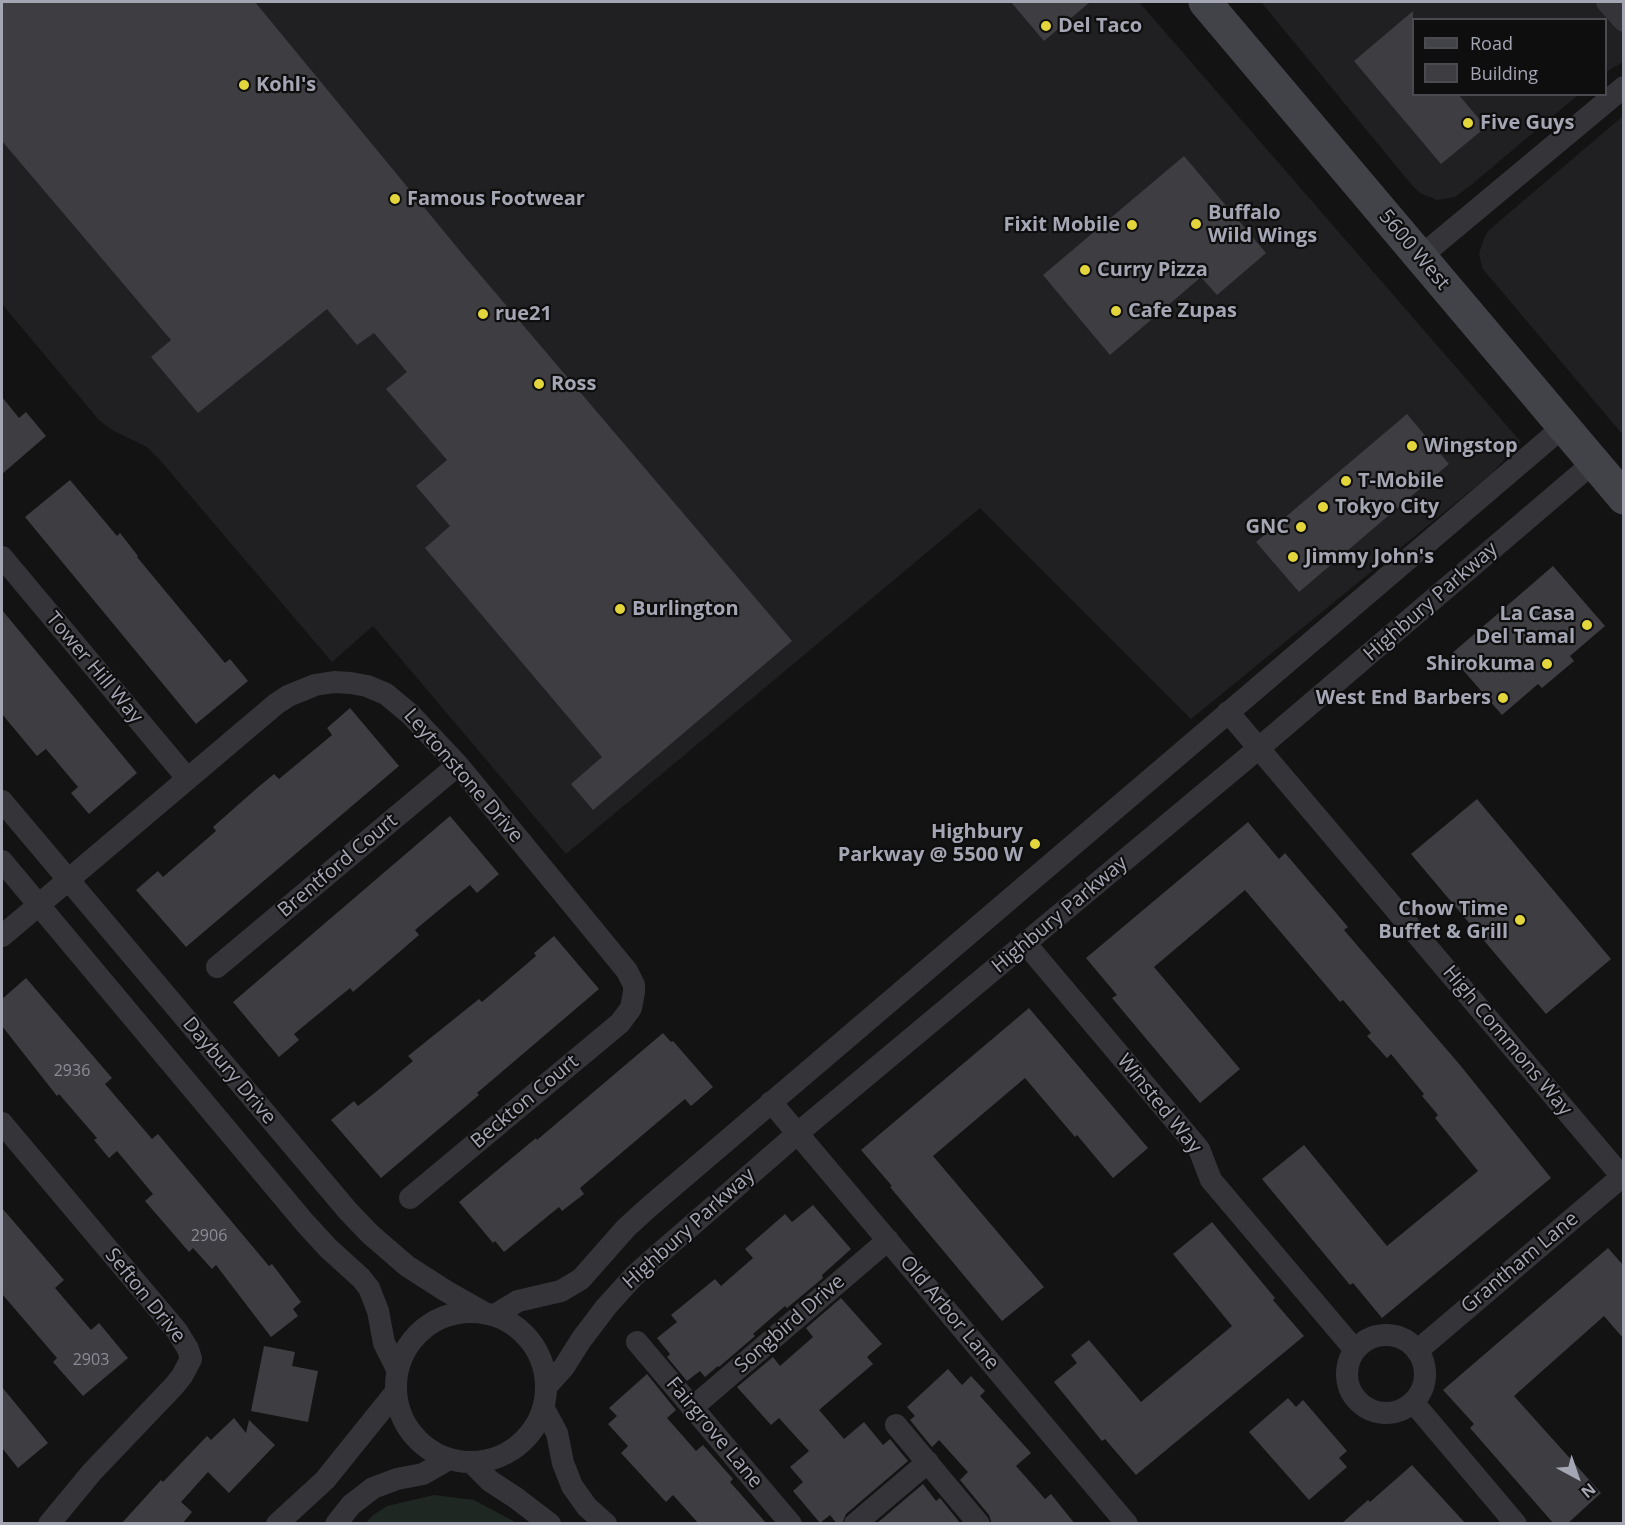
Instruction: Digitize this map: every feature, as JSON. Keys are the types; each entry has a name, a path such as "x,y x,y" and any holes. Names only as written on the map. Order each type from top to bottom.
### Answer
{"main road":[{"name":"5600 West","path":"1205,2 1623,498"}],"street":[{"path":"1607,2 1623,21"},
{"path":"1420,257 1623,87"},
{"name":"Highbury Parkway","path":"489,1313 518,1301 561,1290 581,1279 626,1228 771,1102 1563,427"},
{"name":"Highbury Parkway","path":"545,1398 593,1323 627,1283 798,1133 1259,748 1593,463"},
{"name":"Tower Hill Way","path":"2,557 187,778"},
{"name":"Leytonstone Drive","path":"2,936 276,704 288,696 315,685 334,682 351,683 386,694 404,709 458,765 627,971 634,985 633,1000"},
{"name":"High Commons Way","path":"1228,712 1623,1177"},
{"name":"Brentford Court","path":"218,967 458,765"},
{"name":"Daybury Drive","path":"2,801 370,1234 407,1266 446,1292 489,1313"},
{"name":"Daybury Drive","path":"2,861 305,1223 369,1288 378,1311 384,1343 397,1369"},
{"name":"Winsted Way","path":"1026,944 1199,1149 1211,1180 1355,1350"},
{"name":"Beckton Court","path":"410,1198 620,1023 631,1008 633,1000"},
{"name":"Old Arbor Lane","path":"771,1102 1127,1524"},
{"name":"Sefton Drive","path":"2,1124 177,1330 191,1359 174,1386 92,1472 49,1524"},
{"name":"Grantham Lane","path":"1417,1351 1623,1177"},
{"name":"Songbird Drive","path":"693,1408 888,1240"},
{"path":"545,1398 533,1430 516,1447 495,1459 472,1463 449,1459 432,1452 418,1441 407,1427 399,1411 395,1393 397,1369 406,1348 420,1331 439,1318 460,1312 489,1313 512,1323 527,1335 537,1350 544,1368 545,1398 572,1486 587,1507 606,1524"},
{"path":"1380,1336 1394,1336 1407,1341 1417,1351 1425,1371 1420,1393 1413,1402 1390,1413 1377,1412 1365,1407 1355,1398 1349,1387 1347,1374 1349,1361 1355,1350 1366,1341 1380,1336"},
{"name":"Fairgrove Lane","path":"637,1342 791,1524"},
{"path":"277,1524 330,1474 395,1393"},
{"path":"1413,1402 1516,1524"},
{"path":"896,1425 979,1524"},
{"path":"336,1524 351,1505 373,1488 397,1479 423,1474 449,1459"},
{"path":"855,1524 928,1462"},
{"path":"472,1463 490,1481 549,1524"}],"shaded area":[{"path":"2,2 1139,2 1521,442 1491,474 1191,719 980,508 566,854 373,626 332,662 159,459 147,447 112,430 99,420 2,304"},
{"path":"1261,2 1623,2 1623,62 1607,71 1607,18 1412,18 1412,96 1577,96 1455,197 1437,200 1420,193"},
{"path":"1623,116 1623,435 1487,274 1482,267 1479,253 1489,230"},
{"path":"434,1495 474,1500 517,1523 366,1523 387,1506"}],"building":[{"path":"2,2 255,2 465,257 792,641 593,810 571,784 602,757 425,548 450,526 416,486 447,460 386,389 407,372 374,333 357,345 327,309 198,413 151,357 171,340 2,141"},
{"name":"Del Taco","path":"1011,2 1090,2 1044,41"},
{"path":"1413,11 1412,96 1460,96 1486,127 1441,164 1354,61"},
{"path":"1184,156 1266,253 1217,295 1201,277 1110,355 1043,275"},
{"path":"2,397 19,418 26,412 46,436 2,474"},
{"path":"1407,414 1449,464 1299,592 1256,542"},
{"path":"70,480 117,536 120,533 137,557 225,663 230,659 248,681 196,724 25,517"},
{"path":"1553,566 1605,626 1570,656 1574,661 1542,688 1538,684 1502,715 1450,655"},
{"path":"2,610 137,773 89,814 71,793 78,787 46,749 37,756 2,714"},
{"path":"350,708 399,766 186,947 136,890 158,871 163,877 216,831 213,827 256,789 274,774 279,779 332,735 327,728"},
{"path":"1477,799 1611,959 1546,1014 1411,854"},
{"path":"450,816 499,874 477,893 470,885 451,900 415,930 419,935 353,992 350,988 294,1034 299,1040 279,1057 233,1002"},
{"path":"1248,822 1279,859 1285,853 1348,927 1344,930 1460,1065 1551,1178 1382,1318 1353,1283 1350,1285 1262,1179 1304,1145 1387,1246 1478,1171 1435,1118 1438,1115 1422,1096 1424,1094 1391,1054 1387,1058 1367,1036 1371,1033 1343,1000 1340,1002 1245,890 1154,967 1240,1069 1200,1103 1112,998 1117,995 1086,958"},
{"path":"554,936 599,989 381,1178 331,1120 354,1101 358,1106 377,1091 413,1061 408,1056 479,999 482,1002 536,956 534,953"},
{"path":"26,978 112,1078 105,1084 152,1139 158,1134 269,1266 272,1264 301,1302 293,1309 298,1316 271,1337 216,1265 212,1269 193,1248 189,1252 145,1201 153,1194 117,1151 109,1158 94,1140 97,1138 59,1094 57,1096 2,1026 2,999"},
{"path":"1029,1008 1148,1148 1113,1178 1025,1078 933,1156 1044,1287 1002,1321 861,1150"},
{"path":"663,1033 671,1042 673,1041 713,1087 691,1106 685,1099 580,1188 584,1194 562,1211 559,1207 504,1252 495,1241 493,1243 459,1202 536,1138 537,1140"},
{"path":"813,1205 851,1249 822,1275 823,1278 787,1308 785,1306 719,1367 705,1377 700,1371 687,1381 667,1357 670,1354 657,1338 677,1322 671,1315 715,1279 721,1286 753,1258 745,1249 785,1214 792,1222"},
{"path":"2,1208 64,1280 55,1288 91,1330 99,1323 128,1358 83,1396 53,1362 57,1358 2,1294"},
{"path":"1212,1222 1304,1336 1136,1475 1105,1439 1102,1441 1054,1382 1077,1363 1071,1355 1089,1340 1141,1402 1232,1326 1173,1254"},
{"path":"1608,1248 1623,1265 1623,1338 1604,1316 1514,1396 1601,1493 1567,1524 1554,1524 1470,1428 1474,1424 1443,1390"},
{"path":"841,1298 882,1344 867,1357 873,1364 819,1410 844,1439 864,1422 883,1445 890,1439 908,1461 846,1514 842,1524 837,1524 830,1515 820,1523 793,1491 803,1482 790,1467 809,1451 779,1418 771,1425 737,1387 773,1357 780,1366 813,1337 806,1328"},
{"path":"264,1346 295,1352 292,1366 318,1371 308,1422 251,1411"},
{"path":"948,1369 962,1385 971,1376 985,1391 980,1396 1031,1453 1016,1466 1045,1499 1051,1494 1075,1524 992,1524 989,1515 960,1480 968,1472 939,1440 932,1447 910,1420 915,1416 907,1407"},
{"path":"647,1374 676,1410 667,1418 696,1451 703,1445 733,1479 730,1482 767,1524 699,1524 673,1495 666,1502 621,1453 628,1446 608,1424 617,1416 609,1408"},
{"path":"2,1387 48,1443 18,1468 2,1448"},
{"path":"1288,1398 1296,1407 1303,1400 1347,1451 1339,1458 1347,1467 1309,1500 1249,1432"},
{"path":"234,1418 246,1433 249,1420 275,1445 229,1493 208,1472 181,1502 192,1512 182,1524 121,1524 161,1480 163,1482 207,1436 211,1440"},
{"path":"1412,1465 1466,1524 1341,1524 1368,1500 1370,1502"},
{"path":"923,1484 936,1501 940,1498 961,1524 876,1524"}],"place":[{"name":"Del Taco","path":"1046,26"},
{"name":"Kohl's","path":"244,85"},
{"name":"Five Guys","path":"1468,123"},
{"name":"Famous Footwear","path":"395,199"},
{"name":"Buffalo Wild Wings","path":"1196,224"},
{"name":"Fixit Mobile","path":"1132,225"},
{"name":"Curry Pizza","path":"1085,270"},
{"name":"Cafe Zupas","path":"1116,311"},
{"name":"rue21","path":"483,314"},
{"name":"Ross","path":"539,384"},
{"name":"Wingstop","path":"1412,446"},
{"name":"T-Mobile","path":"1346,481"},
{"name":"Tokyo City","path":"1323,507"},
{"name":"GNC","path":"1301,527"},
{"name":"Jimmy John's","path":"1293,557"},
{"name":"Burlington","path":"620,609"},
{"name":"La Casa Del Tamal","path":"1587,625"},
{"name":"Shirokuma","path":"1547,664"},
{"name":"West End Barbers","path":"1503,698"},
{"name":"Highbury Parkway @ 5500 W","path":"1035,844"},
{"name":"Chow Time Buffet & Grill","path":"1520,920"}]}
